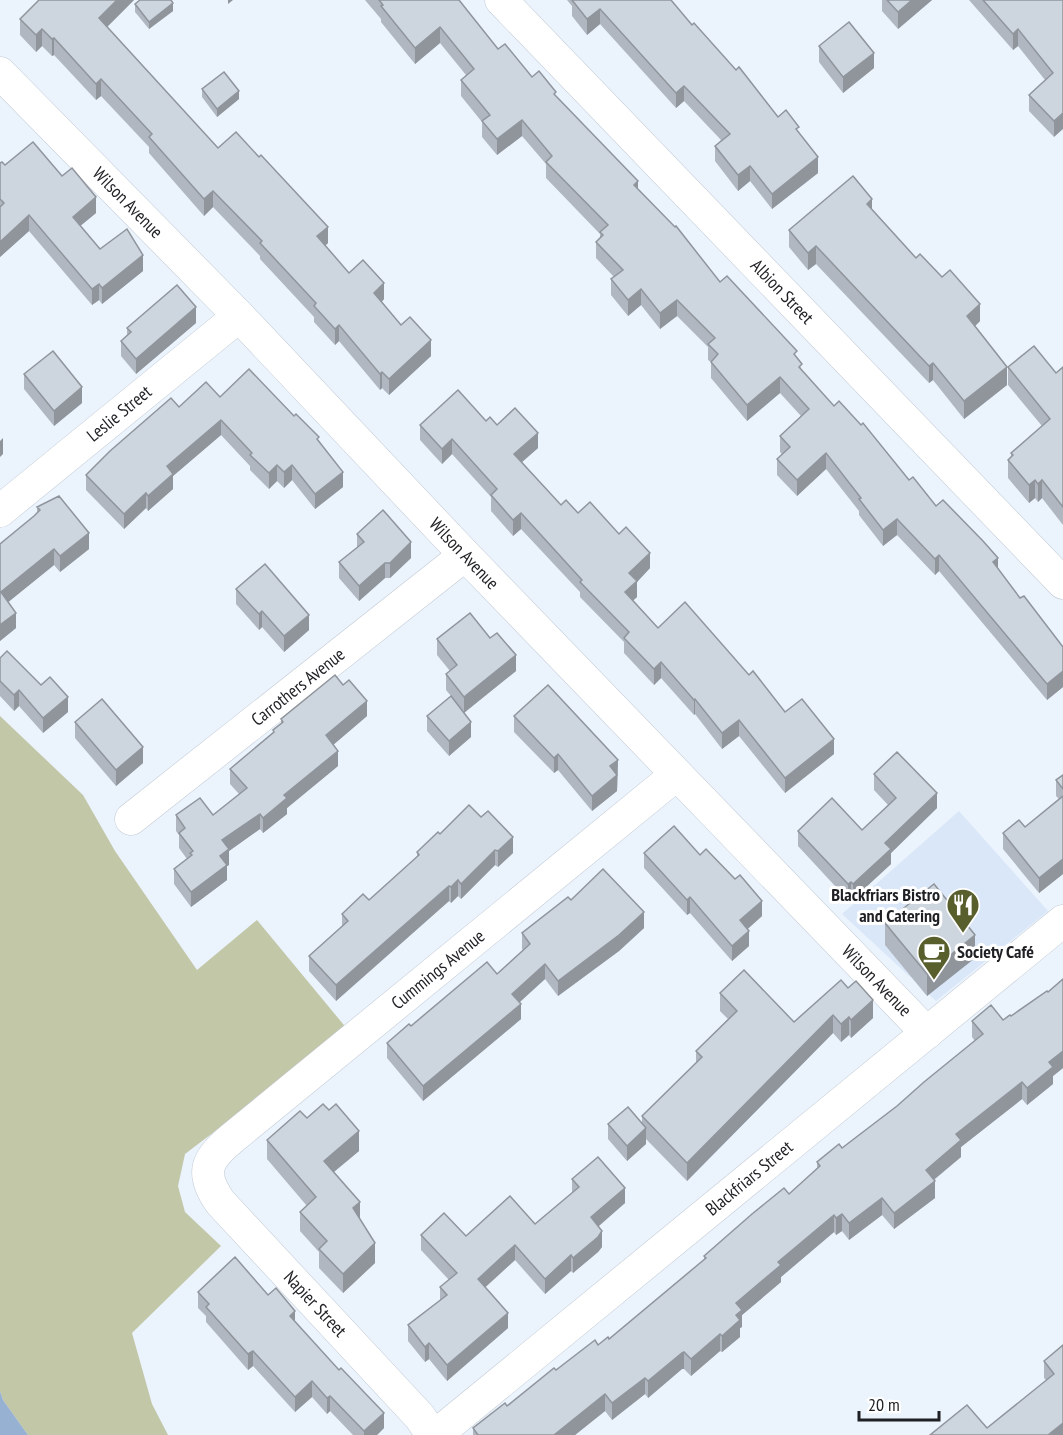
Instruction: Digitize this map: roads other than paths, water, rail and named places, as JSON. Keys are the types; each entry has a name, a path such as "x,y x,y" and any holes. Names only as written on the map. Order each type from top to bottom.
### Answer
{"street":[{"name":"Albion Street","path":"501,0 1063,583"},
{"name":"Wilson Avenue","path":"6,90 240,316 465,555 927,1033"},
{"name":"Leslie Street","path":"0,511 240,316"},
{"name":"Carrothers Avenue","path":"131,819 465,555"},
{"name":"Cummings Avenue","path":"208,1168 215,1152 676,775"},
{"name":"Blackfriars Street","path":"434,1435 1063,921"},
{"name":"Napier Street","path":"208,1168 207,1178 220,1202 420,1417 434,1435"}],"water":[{"path":"0,1391 3,1400 28,1435 0,1435"}],"place":[{"name":"Blackfriars Bistro and Catering","path":"963,934"},
{"name":"Society Café","path":"934,981"}]}
